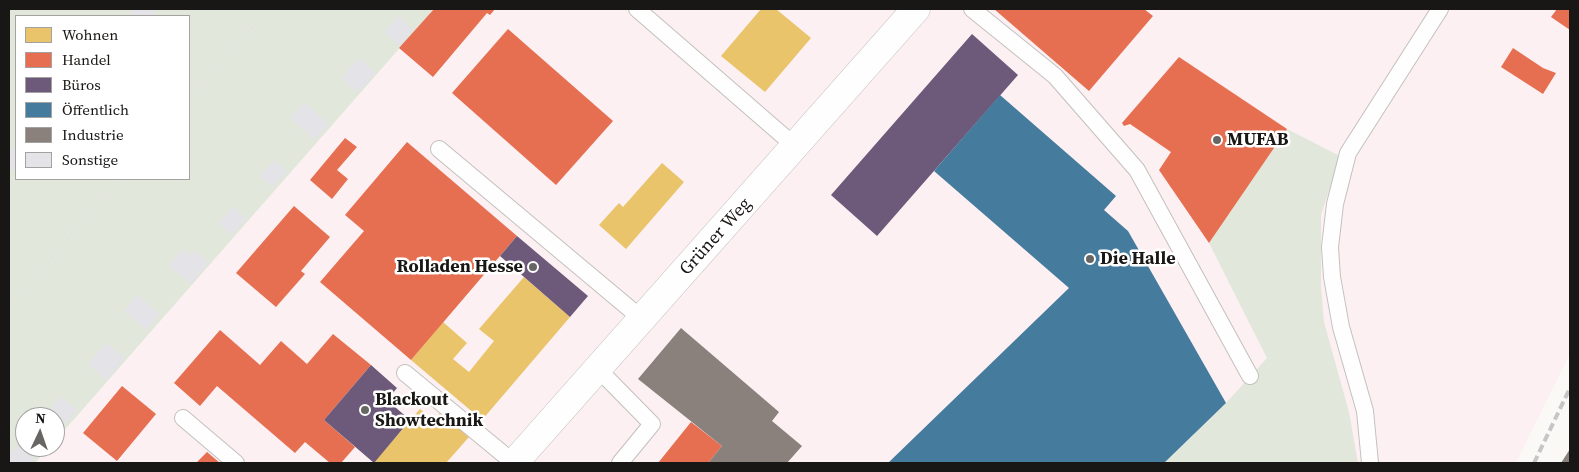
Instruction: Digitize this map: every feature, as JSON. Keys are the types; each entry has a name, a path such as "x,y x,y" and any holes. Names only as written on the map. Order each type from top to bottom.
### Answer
{"street":[{"name":"Grüner Weg","path":"514,463 916,9"}],"lane":[{"path":"637,9 796,146"},
{"path":"972,9 1055,76 1137,170 1250,376"},
{"path":"1370,463 1365,411 1340,327 1332,277 1330,247 1335,204 1348,154 1440,9"},
{"path":"439,149 642,319"},
{"path":"598,369 652,424 620,463"},
{"path":"405,374 514,463"},
{"path":"183,418 236,463"}],"path":[{"path":"190,99 268,9"},
{"path":"9,307 119,180"}],"shaded area":[{"path":"9,9 434,9 65,430 65,407 15,407 15,457 41,457 35,463 9,463"},
{"path":"434,9 1570,9 1570,354 1516,463 35,463 41,457 65,457 65,430"},
{"path":"1287,129 1340,156 1321,215 1321,286 1324,322 1349,412 1358,463 1164,463 1226,403 1267,358 1209,243"}],"building: Wohnen":[{"path":"761,9 776,9 811,38 765,92 721,56"},
{"path":"662,163 684,182 626,249 599,225 619,203 623,207"},
{"path":"524,277 570,317 482,420 411,360 443,322 467,343 453,359 469,372 494,341 479,329"},
{"path":"420,409 433,421 441,412 469,437 446,463 373,463"}],"building: Handel":[{"path":"434,9 495,9 490,15 487,13 433,77 399,48"},
{"path":"994,9 1144,9 1153,16 1089,91"},
{"path":"1557,9 1570,9 1570,30 1551,17"},
{"path":"508,29 613,121 556,185 452,93"},
{"path":"1513,48 1543,68 1556,73 1543,94 1501,67"},
{"name":"MUFAB","path":"1179,57 1287,129 1209,243 1159,170 1171,152 1130,124 1124,126 1122,123"},
{"path":"345,138 357,147 337,170 348,179 332,199 310,180"},
{"path":"407,142 517,236 411,360 320,282 364,231 345,215"},
{"path":"294,206 330,237 301,271 305,274 276,307 236,273"},
{"path":"220,330 260,365 281,341 307,364 333,334 371,365 324,420 355,447 341,463 330,463 305,442 295,453 217,386 200,406 174,383"},
{"path":"122,386 156,414 117,461 83,433"},
{"path":"691,422 722,446 708,463 658,463"},
{"path":"207,452 220,463 196,463"}],"building: Büros":[{"path":"972,34 1018,75 877,236 831,195"},
{"name":"Rolladen Hesse","path":"517,236 588,296 570,317 500,256"},
{"name":"Blackout Showtechnik","path":"371,365 397,388 387,400 410,420 374,463 324,420"}],"building: Öffentlich":[{"name":"Die Halle","path":"1000,95 1116,196 1104,210 1128,231 1226,403 1164,463 888,463 1069,288 934,171"}],"building: Industrie":[{"path":"681,328 779,412 772,421 802,446 787,463 708,463 722,446 638,379"},
{"path":"1570,449 1570,463 1561,463"}],"building: Sonstige":[{"path":"133,9 157,9 152,15 133,15 130,13"},
{"path":"398,16 413,30 400,46 384,32"},
{"path":"359,58 376,73 358,93 341,78"},
{"path":"304,102 329,124 315,140 290,118"},
{"path":"15,146 14,171 9,166 9,153"},
{"path":"274,160 287,172 273,187 259,176"},
{"path":"233,207 246,219 231,235 219,223"},
{"path":"182,249 190,255 194,250 209,263 191,284 168,265"},
{"path":"137,295 160,314 147,330 124,311"},
{"path":"106,343 125,358 106,380 88,364"},
{"path":"61,396 77,410 65,424 65,407 51,407"},
{"path":"15,448 15,457 33,457 35,459 31,463 9,463 9,455"}],"railway":[{"path":"1534,463 1570,388"}],"place":[{"name":"MUFAB","path":"1217,140"},
{"name":"Die Halle","path":"1090,259"},
{"name":"Rolladen Hesse","path":"533,267"},
{"name":"Blackout Showtechnik","path":"365,410"}]}
